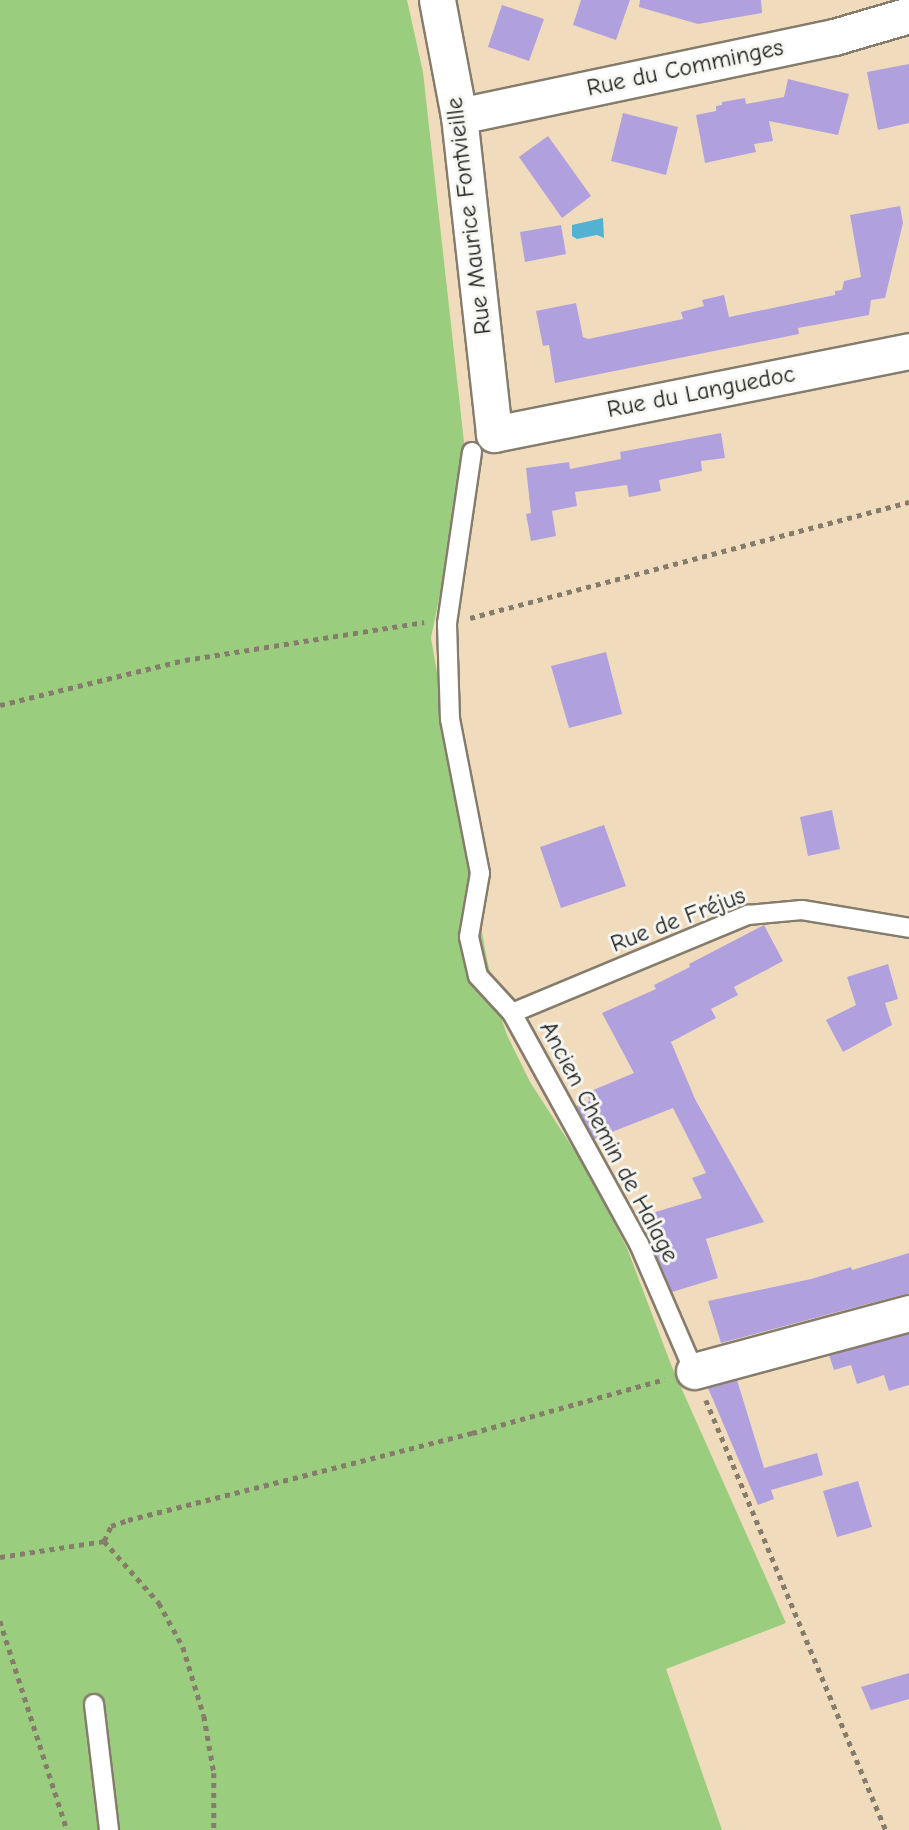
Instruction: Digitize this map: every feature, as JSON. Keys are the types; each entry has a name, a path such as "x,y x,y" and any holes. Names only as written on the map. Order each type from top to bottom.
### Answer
{"street":[{"name":"Rue Maurice Fontvieille","path":"437,0 459,116 483,443"},
{"name":"Rue du Comminges","path":"459,116 834,37 909,15"},
{"name":"Rue du Languedoc","path":"483,443 909,351"},
{"path":"694,1371 909,1313"}],"lane":[{"name":"Ancien Chemin de Halage","path":"483,443 447,624 450,719 480,873 469,937 478,975 512,1013 639,1244 694,1371"},
{"name":"Rue de Fréjus","path":"512,1013 748,915 802,910 909,928"},
{"path":"94,1704 109,1830"}],"path":[{"path":"0,705 185,660 418,621 447,624 909,502"},
{"path":"104,1541 111,1526 128,1520 472,1433 694,1371 886,1830"},
{"path":"0,1557 104,1541"},
{"path":"104,1541 159,1603 183,1647 204,1716 214,1773 214,1830"},
{"path":"0,1621 67,1830"}],"green space":[{"path":"0,0 407,0 423,72 464,442 459,500 431,638 486,955 498,1008 507,1035 530,1082 589,1173 627,1248 672,1367 786,1623 666,1669 722,1830 0,1830"}],"water":[{"path":"603,218 604,238 597,235 577,239 572,236 572,225"}],"building":[{"path":"581,0 630,0 616,40 573,25"},
{"path":"640,0 761,0 762,13 698,24 639,7"},
{"path":"502,5 544,19 529,61 488,47"},
{"path":"909,64 909,123 878,130 867,72"},
{"path":"788,79 849,94 838,135 769,121 773,141 754,144 756,152 705,163 696,115 716,111 716,106 722,105 722,102 745,98 746,104 784,97"},
{"path":"623,113 678,127 666,175 611,161"},
{"path":"548,136 591,196 562,218 519,157"},
{"path":"900,206 903,223 885,298 871,300 869,315 798,328 799,334 555,383 549,345 543,346 536,311 576,303 583,337 588,339 683,319 681,312 704,306 702,300 724,295 729,317 835,295 835,291 842,290 844,281 861,277 850,215"},
{"path":"561,225 566,254 525,262 520,232"},
{"path":"721,433 725,458 701,461 702,471 659,480 661,491 629,497 627,485 575,492 577,506 552,511 556,536 531,541 526,514 531,513 526,468 569,462 570,469 621,459 620,452"},
{"path":"606,652 622,714 569,728 551,666"},
{"path":"832,810 840,849 808,856 800,817"},
{"path":"604,825 626,886 561,908 540,847"},
{"path":"764,925 783,961 734,987 738,995 711,1009 716,1018 671,1042 695,1099 764,1222 706,1239 718,1278 672,1292 653,1248 656,1248 639,1217 702,1198 692,1178 706,1173 673,1108 594,1139 576,1106 590,1101 586,1093 634,1073 602,1013 656,989 654,985 690,967 689,964"},
{"path":"888,964 898,999 885,1003 892,1025 843,1052 826,1020 856,1005 847,977"},
{"path":"909,1253 909,1293 721,1343 708,1301 811,1279 851,1267 852,1270"},
{"path":"909,1334 909,1385 889,1391 884,1375 857,1384 851,1365 834,1370 829,1355"},
{"path":"737,1380 764,1468 817,1453 823,1475 771,1490 774,1499 758,1505 708,1388"},
{"path":"858,1481 872,1527 837,1537 823,1491"},
{"path":"909,1673 909,1699 871,1710 861,1687"}]}
